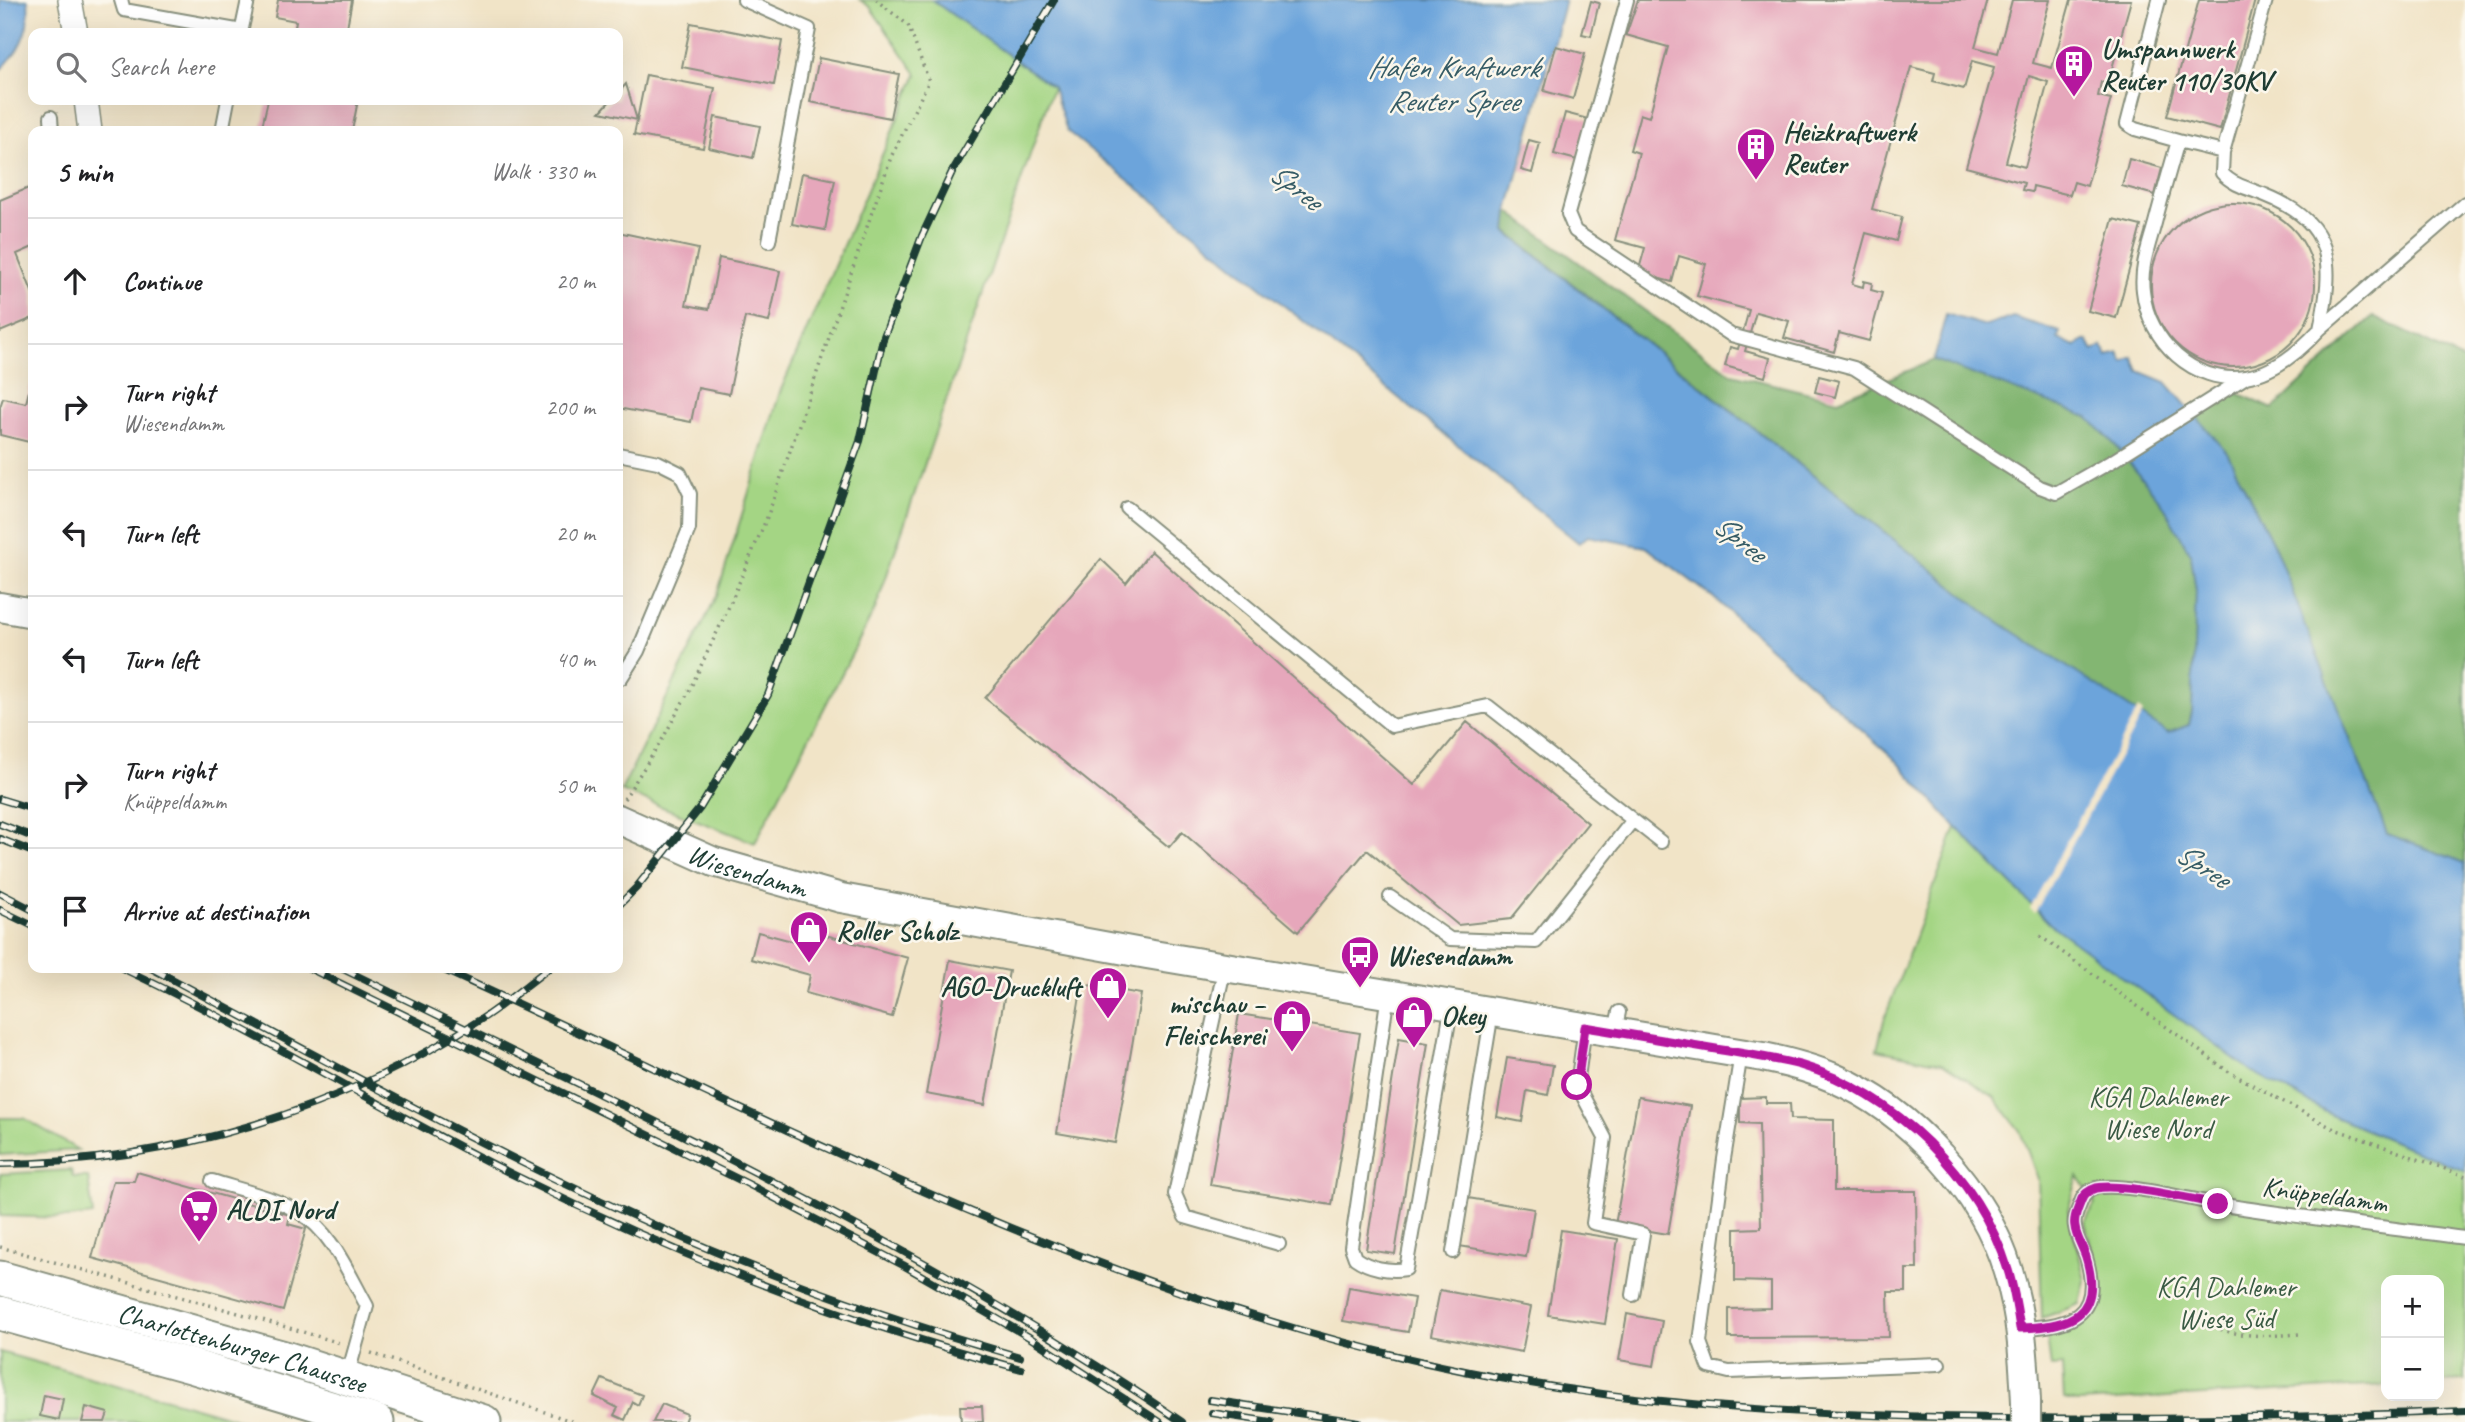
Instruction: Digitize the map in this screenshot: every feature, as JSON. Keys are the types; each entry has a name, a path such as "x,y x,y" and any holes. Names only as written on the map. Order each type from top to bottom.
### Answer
{"main road":[{"name":"Charlottenburger Chaussee","path":"0,1278 347,1377 484,1422"},
{"name":"Charlottenburger Chaussee","path":"0,1313 204,1369 377,1422"}],"street":[{"path":"69,0 75,28"},
{"path":"87,105 89,126"},
{"path":"0,607 28,612"},
{"name":"Wiesendamm","path":"623,810 714,862 841,898 1147,954 1585,1027 1617,1022 1741,1054 1800,1065 1835,1078 1896,1115 1929,1144 1951,1168 1986,1219 2008,1269 2020,1328 2026,1412"}],"lane":[{"path":"121,0 124,10 221,28"},
{"path":"243,28 248,0"},
{"path":"744,0 809,29 769,240"},
{"path":"1627,0 1568,214 1575,232 1731,335 1854,368 2040,487 2056,493 2115,460 2246,377 2277,365 2302,349 2320,329 2465,203"},
{"path":"2160,0 2127,124 2135,129 2224,152"},
{"path":"2266,0 2224,152 2222,173 2228,180 2274,199 2299,213 2316,228 2326,251 2328,278 2320,329"},
{"path":"223,126 227,105"},
{"path":"51,117 52,126"},
{"path":"2178,141 2144,263 2143,292 2151,322 2166,348 2193,369 2219,377 2246,377"},
{"path":"623,455 658,462 680,473 690,494 689,529 638,651 623,675"},
{"path":"1127,508 1392,726 1488,706 1661,842"},
{"path":"1390,897 1450,939 1536,942 1633,820"},
{"path":"1225,966 1175,1194 1185,1217 1279,1244"},
{"path":"1388,993 1351,1247 1355,1258 1377,1268 1406,1269 1452,1004"},
{"path":"1453,1252 1493,1011"},
{"path":"1585,1027 1577,1085 1605,1138 1593,1223 1643,1234 1633,1295"},
{"path":"1741,1054 1724,1158 1700,1342 1709,1367 1729,1372 1940,1364"},
{"path":"212,1181 293,1209 322,1232 331,1244 367,1306 347,1377"},
{"name":"Knüppeldamm","path":"2020,1328 2060,1324 2074,1318 2085,1307 2090,1296 2091,1282 2075,1227 2076,1215 2083,1195 2095,1188 2129,1189 2465,1238"}],"path":[{"path":"623,806 689,691 758,539 891,157 929,80 908,25 876,0"},
{"path":"2040,936 2229,1072 2332,1128 2465,1176"},
{"path":"2214,1326 2228,1332 2255,1337 2300,1334"}],"green space":[{"path":"860,0 932,0 1053,87 876,607 755,843 623,792 623,787 717,595 780,392 917,74 870,7"},
{"path":"1508,211 1732,374 1838,400 1934,360 2088,417 2117,447 2162,503 2191,555 2196,591 2192,712 2189,725 2168,733 1990,616 1506,231"},
{"path":"2373,316 2465,361 2465,863 2387,834 2276,550 2227,453 2196,419 2235,392 2273,409"},
{"path":"1956,827 2050,924 2335,1117 2465,1171 2465,1381 2444,1382 2444,1275 2381,1275 2381,1385 2078,1402 2064,1399 2062,1366 2051,1367 2047,1336 2078,1324 2090,1312 2096,1287 2096,1273 2085,1222 2095,1204 2078,1176 2068,1210 2085,1280 2080,1304 2042,1318 2038,1179 2020,1131 1994,1097 1942,1063 1877,1050 1884,1020"},
{"path":"0,1118 24,1118 78,1150 0,1155"},
{"path":"71,1170 73,1177 88,1177 93,1215 68,1218 0,1216 0,1174"},
{"path":"0,1352 220,1414 245,1422 0,1422"}],"water":[{"path":"0,0 28,0 29,11 23,39 14,55 0,70"},
{"path":"932,0 1565,0 1508,211 1506,232 1990,616 2168,733 2189,725 2192,712 2196,591 2191,555 2162,503 2117,447 2088,417 1934,360 1946,314 1986,326 2013,317 2060,332 2058,339 2075,346 2087,340 2093,351 2102,346 2108,357 2118,352 2124,362 2133,357 2139,371 2166,382 2227,452 2276,550 2387,834 2465,863 2465,1171 2335,1117 2251,1071 2050,924 1956,827 1897,761 1714,598 1646,547 1588,536 1579,543 1067,131 1053,87"}],"pier":[{"path":"2138,709 2143,713 2035,913 2030,909"}],"building":[{"path":"278,0 352,0 347,28 295,28 296,21 275,17"},
{"name":"Heizkraftwerk Reuter","path":"1638,0 1988,0 1975,47 1998,53 2012,0 2050,0 2033,63 2052,68 2071,0 2131,0 2108,83 2101,82 2098,96 2111,99 2087,186 2074,182 2070,195 2033,186 2032,192 2022,190 2024,183 1966,167 1994,67 1972,61 1964,89 1933,81 1935,73 1911,67 1872,209 1902,217 1896,241 1866,233 1852,284 1863,287 1864,281 1872,283 1871,290 1882,293 1869,341 1839,333 1834,352 1784,338 1789,321 1756,312 1745,351 1770,358 1765,377 1725,366 1730,347 1738,349 1749,310 1697,296 1706,264 1679,256 1672,282 1638,273 1645,248 1615,240 1639,153 1630,150 1640,114 1649,117 1668,47 1626,35","holes":["2029,76 2048,82 2025,167 2006,162"]},
{"path":"2199,0 2255,0 2220,130 2167,116"},
{"path":"1591,1 1599,3 1591,36 1582,34"},
{"path":"691,23 782,41 774,85 682,67"},
{"path":"1556,46 1585,54 1573,99 1544,91"},
{"path":"819,58 899,74 890,118 810,102"},
{"path":"646,75 715,88 703,148 634,135"},
{"path":"626,84 637,120 600,112 606,105 623,105 623,87"},
{"path":"267,105 357,105 353,126 262,126"},
{"path":"1565,113 1588,119 1577,160 1554,154"},
{"path":"715,117 760,126 753,158 709,148"},
{"path":"1529,140 1540,143 1532,173 1521,170"},
{"path":"2129,159 2162,168 2155,195 2122,186"},
{"path":"802,173 835,180 825,230 792,224"},
{"path":"28,188 28,249 17,254 28,282 28,320 0,332 0,200"},
{"path":"2233,203 2265,209 2279,216 2291,227 2302,239 2309,253 2315,285 2309,317 2302,331 2291,343 2279,354 2265,361 2233,367 2201,361 2187,354 2175,343 2164,331 2157,317 2151,285 2157,253 2164,239 2175,227 2187,216 2201,209"},
{"path":"2113,219 2141,226 2116,318 2088,311"},
{"path":"623,233 698,249 686,305 709,309 719,258 780,271 769,322 745,317 729,394 698,388 691,422 623,409"},
{"path":"1819,376 1839,381 1835,397 1815,392"},
{"path":"28,395 28,442 0,435 0,407 3,398 26,403"},
{"path":"1151,551 1414,785 1467,722 1588,823 1511,919 1458,925 1367,850 1298,932 1182,832 1169,847 985,698 1101,559 1126,583"},
{"path":"758,932 818,948 822,934 908,958 892,1017 806,993 810,975 751,959"},
{"path":"950,960 1009,971 985,1105 926,1094"},
{"path":"1082,984 1141,994 1115,1143 1057,1133"},
{"path":"1239,1014 1360,1033 1332,1205 1210,1185"},
{"path":"1399,1038 1428,1043 1395,1254 1366,1250"},
{"path":"1507,1058 1553,1065 1548,1095 1527,1091 1522,1122 1497,1117"},
{"path":"1638,1097 1690,1106 1668,1234 1615,1225"},
{"path":"1766,1097 1766,1103 1790,1103 1791,1119 1834,1120 1834,1191 1916,1191 1917,1269 1906,1269 1906,1292 1888,1292 1889,1337 1729,1338 1729,1309 1771,1308 1771,1282 1735,1281 1735,1229 1761,1228 1759,1124 1740,1123 1740,1098"},
{"name":"ALDI Nord","path":"137,1172 290,1215 288,1224 306,1229 283,1311 92,1258 113,1181 134,1181"},
{"path":"1468,1198 1534,1209 1526,1257 1459,1246"},
{"path":"1561,1230 1618,1239 1605,1324 1548,1315"},
{"path":"1349,1287 1414,1298 1408,1332 1343,1321"},
{"path":"1440,1290 1531,1307 1522,1352 1431,1335"},
{"path":"1627,1314 1662,1321 1654,1366 1619,1360"},
{"path":"602,1379 642,1395 638,1405 633,1402 625,1420 614,1415 618,1408 594,1396"},
{"path":"44,1395 63,1399 59,1420 40,1416"},
{"path":"662,1404 687,1414 684,1422 653,1422"},
{"path":"960,1406 982,1406 983,1422 961,1422"},
{"path":"86,1407 108,1413 105,1422 82,1422"}],"railway":[{"path":"623,901 700,808 768,695 860,441 883,339 922,236 952,172 1054,0"},
{"path":"0,799 28,807"},
{"path":"0,824 28,835"},
{"path":"0,839 28,850"},
{"path":"0,893 28,907"},
{"path":"0,910 28,924"},
{"path":"132,973 465,1150 637,1233 826,1308 1021,1369"},
{"path":"160,973 465,1134 656,1226 745,1264 836,1298 1020,1357"},
{"path":"319,973 746,1183 903,1265 1029,1337 1160,1422"},
{"path":"351,973 663,1126 876,1236 980,1295 1182,1422"},
{"path":"451,973 796,1134 1036,1238 1159,1285 1283,1325 1410,1359 1483,1375 1703,1405 1925,1417 2174,1419 2465,1411"},
{"path":"0,1164 128,1154 191,1142 254,1125 314,1104 374,1079 431,1049 486,1016 542,973"},
{"path":"1210,1400 1359,1422"},
{"path":"1212,1413 1271,1422"}],"place":[{"name":"Umspannwerk Reuter 110/30KV","path":"2074,98"},
{"name":"Heizkraftwerk Reuter","path":"1756,181"},
{"name":"Roller Scholz","path":"809,964"},
{"name":"Wiesendamm","path":"1360,989"},
{"name":"AGO-Druckluft","path":"1108,1020"},
{"name":"Okey","path":"1414,1049"},
{"name":"mischau – Fleischerei","path":"1292,1053"},
{"name":"ALDI Nord","path":"199,1243"}],"route":[{"path":"1577,1085 1585,1027 1763,1057 1800,1065 1835,1078 1896,1115 1929,1144 1971,1195 1986,1219 2008,1269 2020,1328 2060,1324 2074,1318 2085,1307 2090,1296 2091,1282 2075,1227 2083,1195 2095,1188 2129,1189 2218,1204"}],"water label":[{"name":"Hafen Kraftwerk Reuter Spree","path":"1453,84"},
{"name":"Spree","path":"1296,186"},
{"name":"Spree","path":"1740,538"},
{"name":"Spree","path":"2203,865"}],"park label":[{"name":"KGA Dahlemer Wiese Nord","path":"2158,1112"},
{"name":"KGA Dahlemer Wiese Süd","path":"2226,1302"}]}
